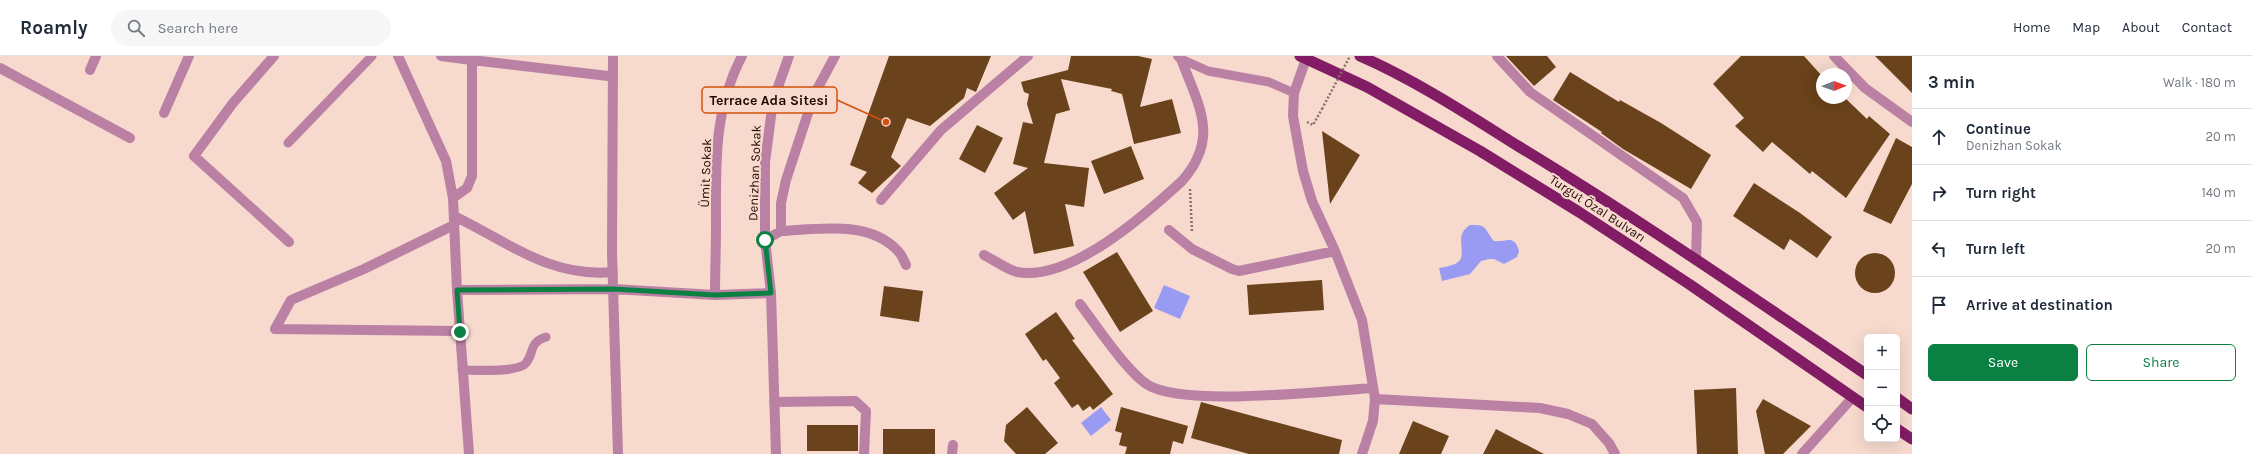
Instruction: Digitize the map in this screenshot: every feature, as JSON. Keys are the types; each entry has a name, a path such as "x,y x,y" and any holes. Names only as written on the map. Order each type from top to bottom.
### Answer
{"highway":[{"name":"Turgut Özal Bulvarı","path":"1360,56 1379,64 1593,191 1864,374"},
{"name":"Turgut Özal Bulvarı","path":"1303,58 1374,90 1480,151 1573,208 1689,284 1866,406"},
{"path":"1900,400 1912,410"},
{"path":"1900,431 1912,439"}],"street":[{"path":"90,70 96,56"},
{"path":"164,114 189,56"},
{"path":"274,56 233,103 194,156 289,242"},
{"path":"441,56 608,76"},
{"path":"613,56 613,272 618,454"},
{"name":"Ümit Sokak","path":"715,295 716,171 720,115 730,79 742,56"},
{"name":"Denizhan Sokak","path":"776,454 771,293 765,240 765,162 768,126 773,101 789,56"},
{"path":"781,231 781,203 786,180 814,95 835,56"},
{"path":"881,200 941,130 1028,56"},
{"path":"1497,56 1530,92 1683,198 1697,222 1696,260"},
{"path":"1834,56 1865,88 1912,122"},
{"path":"403,58 446,161 453,198 457,290 468,454"},
{"path":"984,255 1016,272 1034,273 1073,262 1113,237 1173,190 1190,173 1202,150 1205,134 1200,108 1179,58"},
{"path":"1303,58 1294,93 1293,116 1302,165 1312,201 1335,251 1362,320 1373,388 1373,421 1362,454"},
{"path":"453,198 467,188 472,176 472,60"},
{"path":"0,68 130,138"},
{"path":"454,221 542,262 580,272 613,272"},
{"path":"454,221 364,269 291,300 275,329 460,332"},
{"path":"765,240 781,231 838,228 860,231 879,238 899,251 906,265"},
{"path":"1169,230 1192,249 1239,271 1335,251"},
{"path":"457,290 614,289 715,295 771,293"},
{"path":"1080,304 1134,374 1147,385 1161,391 1177,394 1246,396 1373,388"},
{"path":"1802,454 1853,397"},
{"path":"1374,399 1540,408 1568,414 1592,424 1609,443 1615,454"},
{"path":"774,402 855,401 866,412 864,454"}],"lane":[{"path":"288,143 372,56"},
{"path":"1179,58 1208,71 1269,82 1294,93"},
{"path":"462,370 517,369 522,367 529,359 533,346 546,337"}],"path":[{"path":"1293,116 1314,125 1350,56"},
{"path":"1190,173 1192,249"}],"water":[{"path":"1470,225 1483,226 1494,241 1512,240 1515,242 1519,251 1517,257 1504,264 1494,259 1481,261 1470,274 1442,281 1439,268 1453,265 1459,261 1462,251 1462,235"},
{"path":"1164,285 1190,296 1180,319 1154,308"},
{"path":"1101,407 1111,420 1091,436 1081,423"}],"building":[{"path":"889,56 991,56 976,92 967,88 964,98 930,126 907,118 891,157 901,166 872,193 858,183 867,172 850,165"},
{"path":"1071,56 1138,56 1152,59 1140,107 1172,99 1181,133 1134,144 1122,94 1111,91 1112,89 1061,79 1070,110 1056,114 1044,163 1089,168 1084,207 1065,204 1074,246 1034,254 1025,211 1013,220 994,193 1028,168 1013,164 1023,122 1033,124 1027,104 1029,94 1024,92 1021,82 1068,70"},
{"path":"1506,56 1547,56 1556,67 1534,86"},
{"path":"1741,56 1804,56 1816,69 1816,104 1851,104 1867,119 1869,116 1890,134 1846,198 1812,171 1810,174 1772,142 1763,152 1735,126 1744,118 1713,84"},
{"path":"1875,56 1912,56 1912,93"},
{"path":"1570,72 1619,102 1620,100 1661,123 1711,155 1691,189 1623,149 1601,133 1602,132 1553,100"},
{"path":"977,125 1003,138 985,173 959,159"},
{"path":"1322,131 1360,155 1330,204"},
{"path":"1896,138 1912,147 1912,184 1891,224 1863,211"},
{"path":"1131,146 1144,179 1104,194 1091,161"},
{"path":"1754,183 1800,213 1832,237 1817,258 1790,239 1784,250 1733,216"},
{"path":"1117,252 1153,311 1120,332 1083,272"},
{"path":"1871,253 1879,253 1886,256 1892,262 1895,273 1892,284 1886,290 1879,293 1871,293 1864,290 1858,284 1855,277 1855,269 1858,262 1864,256"},
{"path":"1322,280 1324,310 1249,315 1247,285"},
{"path":"884,286 923,291 919,322 880,316"},
{"path":"1056,312 1075,339 1072,340 1113,394 1093,410 1090,406 1083,411 1078,404 1072,408 1054,383 1060,378 1046,359 1043,361 1025,334"},
{"path":"1736,388 1738,454 1697,454 1694,390"},
{"path":"1763,399 1811,426 1783,454 1765,454 1756,411"},
{"path":"1201,402 1342,440 1339,454 1249,454 1191,438"},
{"path":"1027,407 1058,443 1045,454 1016,454 1004,441 1006,425"},
{"path":"1121,407 1188,426 1183,444 1173,441 1170,454 1125,454 1127,447 1119,445 1122,433 1115,431"},
{"path":"1413,421 1449,436 1441,454 1399,454"},
{"path":"807,425 858,425 858,451 807,451"},
{"path":"883,429 935,429 935,454 883,454"},
{"path":"1496,429 1544,454 1483,454"}],"place":[{"name":"Terrace Ada Sitesi","path":"886,122"}],"route":[{"path":"460,332 457,290 614,289 715,295 771,293 765,240"}]}
